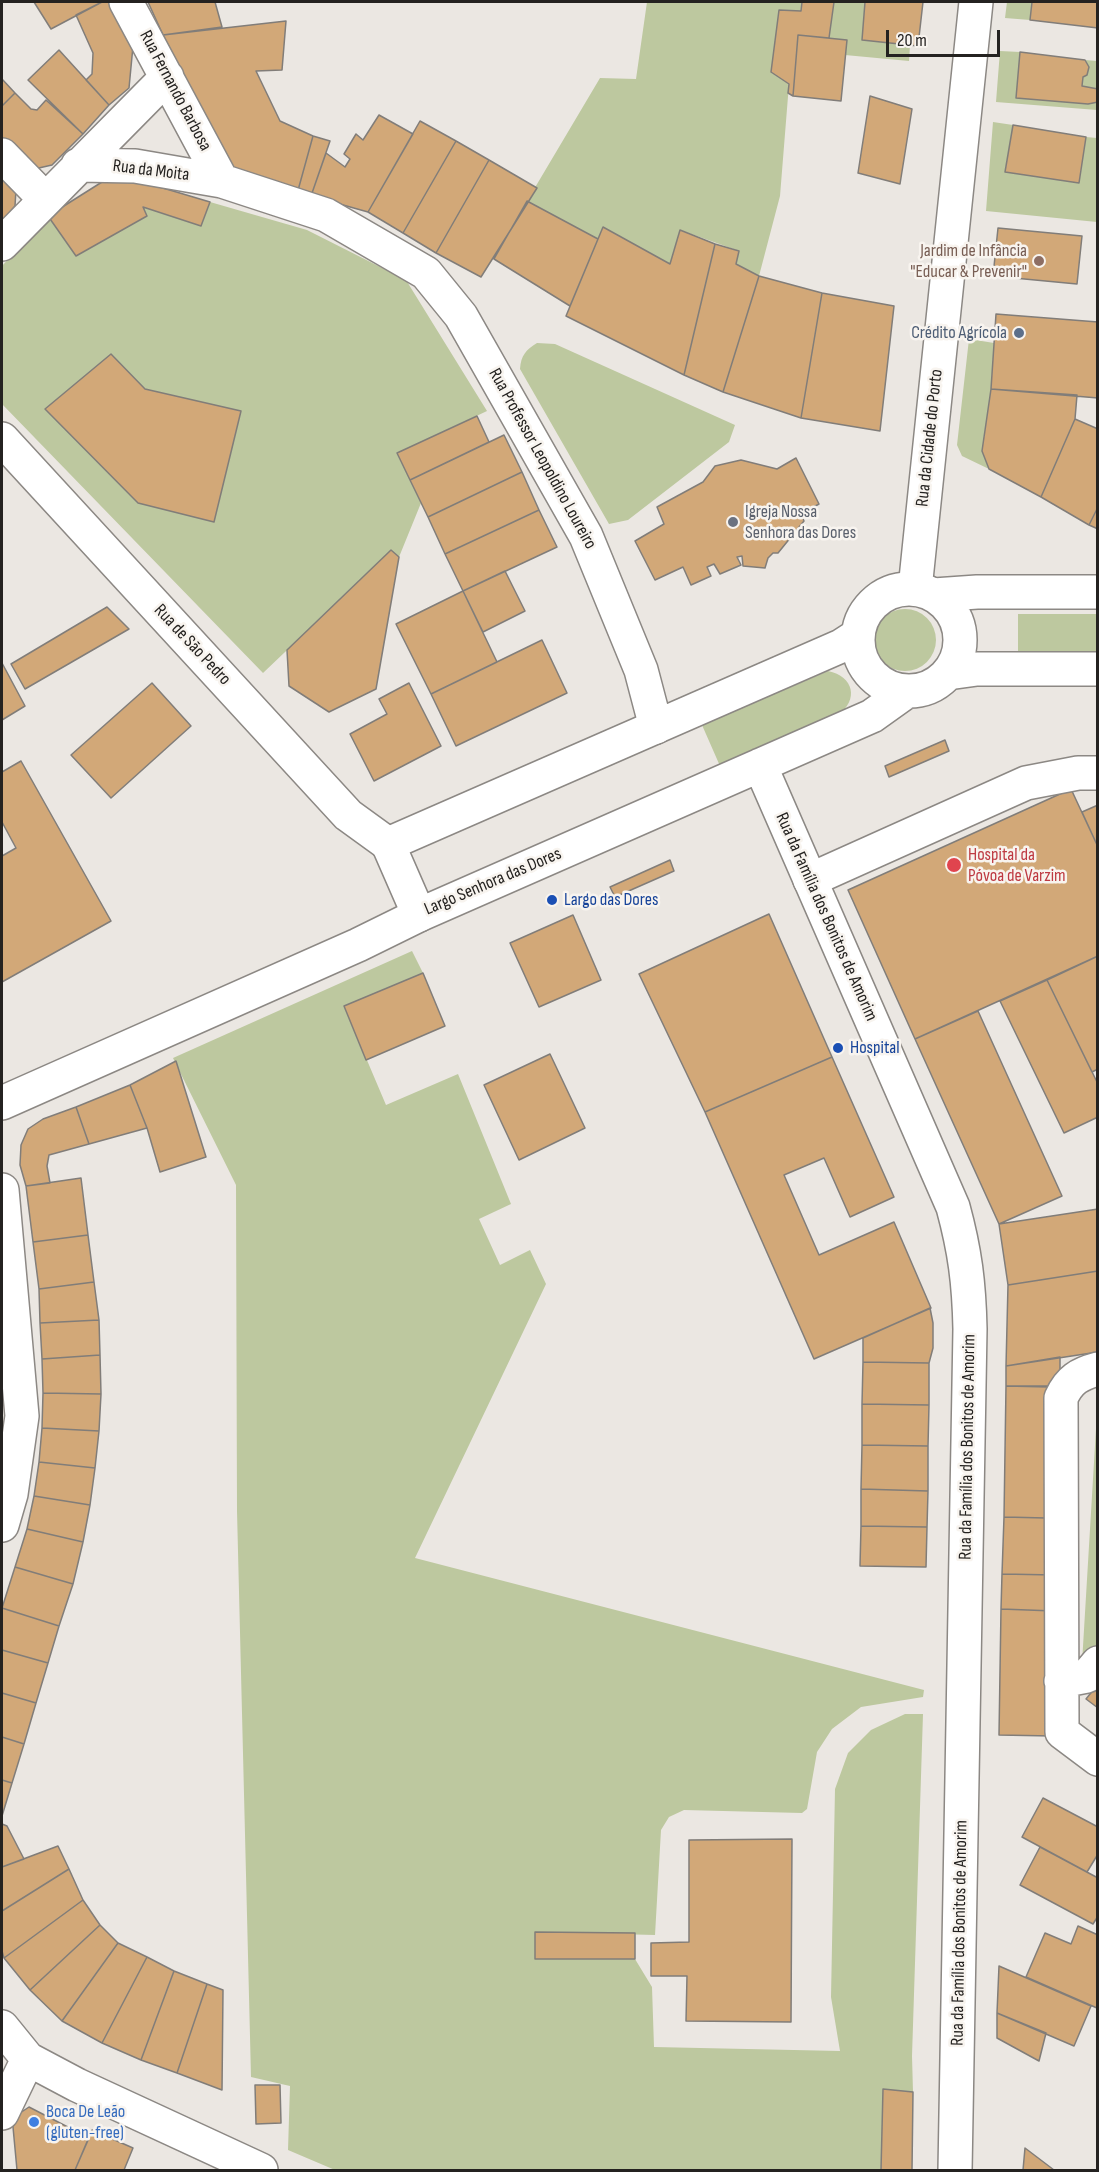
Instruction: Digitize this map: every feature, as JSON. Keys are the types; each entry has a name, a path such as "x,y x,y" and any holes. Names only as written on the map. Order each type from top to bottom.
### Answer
{"street":[{"name":"Rua Fernando Barbosa","path":"126,2 222,181"},
{"name":"Rua da Cidade do Porto","path":"924,592 975,2"},
{"name":"Rua da Moita","path":"2,244 167,77"},
{"path":"2,155 45,199"},
{"name":"Rua da Moita","path":"78,165 135,166 222,181 326,215 426,273"},
{"name":"Rua Professor Leopoldino Loureiro","path":"426,273 461,316 586,536 641,670 656,727"},
{"name":"Rua de São Pedro","path":"2,440 348,815 388,844"},
{"path":"924,592 944,603 952,613 960,637 959,650 948,673 936,683 922,689 907,691 881,683 870,674 861,656 858,635 861,622 868,610 888,593 924,592 1098,592"},
{"path":"388,844 841,646 858,635"},
{"path":"948,673 977,669 1098,669"},
{"name":"Largo Senhora das Dores","path":"388,844 419,915 872,716 907,691"},
{"name":"Rua da Família dos Bonitos de Amorim","path":"760,765 953,1207 964,1247 969,1288 955,2170"},
{"path":"810,880 1026,783 1078,773 1098,773"},
{"path":"2,1103 347,950 419,915"},
{"path":"2,1190 22,1416 11,1494 2,1526"},
{"path":"1098,1370 1079,1375 1071,1381 1062,1398 1061,1681 1062,1732 1098,1760"},
{"path":"1061,1681 1087,1676 1098,1663"},
{"path":"2,2027 28,2059 77,2085 261,2170"},
{"path":"2,2114 28,2059"}],"green space":[{"path":"647,2 802,2 801,11 779,11 771,72 789,84 780,196 759,276 736,264 739,251 680,230 670,264 603,227 598,239 527,201 600,78 636,79"},
{"path":"834,2 865,2 862,40 910,45 909,61 845,55 846,40 829,38"},
{"path":"1007,2 1032,2 1030,20 1005,18"},
{"path":"1000,51 1020,52 1016,98 1088,104 1097,102 1097,110 996,102"},
{"path":"1085,60 1097,61 1097,89 1082,86 1083,77 1089,67"},
{"path":"993,122 1013,125 1005,171 1079,183 1086,137 1097,138 1097,222 986,211"},
{"path":"210,202 307,230 406,280 487,411 398,453 421,503 399,557 391,551 263,673 2,404 2,266 48,216 76,256 147,216 143,207 201,226"},
{"path":"969,339 994,343 991,389 982,451 989,469 962,456 957,445"},
{"path":"537,343 555,344 735,425 729,442 628,520 609,524 520,369 525,353"},
{"path":"905,609 922,614 927,618 931,623 936,640 931,657 927,662 922,666 905,671 888,666 883,662 879,657 874,640 879,623 883,618 888,614"},
{"path":"1018,614 1097,614 1097,653 1018,653"},
{"path":"828,671 843,678 851,689 851,696 845,709 838,715 720,766 702,725"},
{"path":"412,951 423,973 344,1006 386,1105 458,1074 511,1204 479,1219 500,1265 530,1250 546,1284 415,1558 924,1690 923,1697 861,1707 832,1729 817,1752 807,1809 802,1813 684,1810 669,1817 661,1830 655,1935 536,1932 535,1958 635,1959 652,1987 654,2047 840,2051 831,1997 835,1789 848,1753 871,1730 905,1714 923,1714 912,2056 913,2092 883,2090 881,2170 335,2170 288,2150 290,2086 251,2077 237,1511 236,1185 173,1058"},
{"path":"1097,1412 1097,1656 1082,1663"}],"building":[{"path":"34,2 102,2 51,29"},
{"path":"102,2 111,2 133,46 129,88 109,105 86,80 92,74 93,53 76,15"},
{"path":"148,2 215,2 222,27 163,35"},
{"path":"802,2 834,2 829,38 798,35 793,96 788,93 789,84 771,72 779,10 801,11"},
{"path":"865,2 923,2 918,46 862,40"},
{"path":"1032,2 1098,2 1098,28 1030,20"},
{"path":"286,21 282,70 256,71 280,121 313,136 297,194 233,171 163,35"},
{"path":"798,35 847,40 841,101 793,96"},
{"path":"59,50 109,105 83,134 28,80"},
{"path":"1020,52 1085,60 1089,67 1087,75 1083,77 1082,86 1098,89 1098,102 1088,104 1016,98"},
{"path":"2,79 15,93 2,106"},
{"path":"15,93 31,109 37,110 46,100 83,134 52,165 30,170 2,143 2,106"},
{"path":"870,96 912,109 900,184 858,173"},
{"path":"379,115 413,134 368,212 311,196 326,153 345,167 350,159 344,154 356,134 363,140"},
{"path":"420,121 456,141 403,233 368,212"},
{"path":"1013,125 1086,137 1079,183 1005,172"},
{"path":"313,136 330,141 311,196 297,194"},
{"path":"456,141 489,160 436,253 403,233"},
{"path":"489,160 537,188 481,277 436,253"},
{"path":"2,175 16,189 15,206 2,221"},
{"path":"126,177 210,202 201,226 143,207 147,216 76,256 48,216 102,182"},
{"path":"527,201 598,239 570,306 494,259"},
{"path":"603,227 670,264 680,230 715,244 684,375 566,316"},
{"path":"998,228 1082,236 1077,284 993,276"},
{"path":"715,244 739,251 736,264 759,276 723,392 684,375"},
{"path":"759,276 822,293 801,418 723,392"},
{"path":"822,293 894,306 880,431 801,418"},
{"path":"996,314 1098,322 1098,398 991,389"},
{"path":"111,354 145,389 241,411 214,522 138,503 45,409"},
{"path":"991,389 1077,395 1075,419 1041,497 989,469 982,451"},
{"path":"477,416 489,442 410,480 397,453"},
{"path":"1075,419 1098,429 1098,507 1089,525 1041,497"},
{"path":"504,435 522,472 428,517 410,480"},
{"name":"Igreja Nossa Senhora das Dores","path":"796,458 819,504 801,514 804,521 778,553 773,553 768,558 765,568 743,566 742,556 737,557 741,565 720,574 714,564 707,567 711,576 691,585 683,567 655,580 635,541 664,524 657,507 703,482 715,466 741,460 777,469"},
{"path":"522,472 539,510 445,554 428,517"},
{"path":"1098,507 1098,529 1089,525"},
{"path":"539,510 557,547 463,591 445,554"},
{"path":"391,550 399,557 376,689 329,712 289,686 287,650"},
{"path":"505,571 525,611 483,632 463,591"},
{"path":"463,591 497,662 431,694 396,624"},
{"path":"107,607 129,629 25,689 11,664"},
{"path":"542,640 567,693 456,746 431,694"},
{"path":"2,663 25,706 2,720"},
{"path":"152,683 191,726 111,798 71,755"},
{"path":"409,683 441,746 374,781 350,734 387,714 379,699"},
{"path":"945,740 949,751 889,777 885,766"},
{"path":"21,761 111,921 2,982 2,856 16,848 2,822 2,772"},
{"path":"1071,789 1098,847 1098,956 915,1039 848,890"},
{"path":"1098,805 1098,847 1082,812"},
{"path":"670,860 674,871 615,897 610,887"},
{"path":"769,914 832,1057 705,1112 639,974"},
{"path":"573,915 601,980 539,1007 510,943"},
{"path":"1098,956 1098,1069 1092,1072 1047,980"},
{"path":"423,973 445,1026 366,1060 344,1006"},
{"path":"1047,980 1098,1084 1098,1117 1064,1133 1000,1001"},
{"path":"978,1011 1062,1196 999,1224 915,1039"},
{"path":"550,1054 585,1128 519,1160 484,1085"},
{"path":"832,1057 894,1197 850,1217 824,1158 784,1175 819,1255 894,1222 931,1308 814,1359 705,1112"},
{"path":"176,1061 206,1157 160,1172 147,1128 130,1085"},
{"path":"130,1085 147,1128 89,1144 76,1107"},
{"path":"76,1107 89,1144 49,1155 47,1166 50,1183 26,1186 20,1165 21,1145 28,1129 43,1119"},
{"path":"81,1178 88,1235 33,1242 26,1186"},
{"path":"1098,1209 1098,1271 1008,1285 999,1224"},
{"path":"88,1235 94,1282 39,1289 33,1242"},
{"path":"1098,1271 1098,1352 1006,1366 1008,1285"},
{"path":"94,1282 99,1320 40,1323 39,1289"},
{"path":"930,1308 933,1323 933,1348 929,1363 863,1362 863,1338"},
{"path":"99,1320 100,1355 42,1359 40,1323"},
{"path":"100,1355 101,1394 43,1393 42,1359"},
{"path":"1060,1357 1060,1386 1006,1386 1006,1366"},
{"path":"863,1362 929,1363 929,1405 862,1404"},
{"path":"1006,1386 1049,1387 1046,1518 1004,1517"},
{"path":"43,1393 101,1394 99,1431 42,1428"},
{"path":"862,1404 929,1405 928,1446 862,1445"},
{"path":"42,1428 99,1431 95,1468 39,1462"},
{"path":"862,1445 928,1446 928,1491 861,1489"},
{"path":"39,1462 95,1468 90,1505 34,1496"},
{"path":"861,1489 928,1491 927,1527 861,1526"},
{"path":"34,1496 90,1505 83,1542 27,1529"},
{"path":"1004,1517 1046,1518 1055,1575 1002,1574"},
{"path":"861,1526 927,1527 926,1567 860,1566"},
{"path":"27,1529 83,1542 73,1584 15,1567"},
{"path":"15,1567 73,1584 59,1626 2,1608"},
{"path":"1002,1574 1055,1575 1054,1611 1001,1609"},
{"path":"2,1608 59,1626 48,1663 2,1650"},
{"path":"1001,1609 1054,1611 1052,1736 999,1735"},
{"path":"2,1650 48,1663 36,1703 2,1693"},
{"path":"1098,1684 1098,1708 1086,1699"},
{"path":"2,1693 36,1703 24,1744 2,1737"},
{"path":"2,1737 24,1744 12,1783 2,1780"},
{"path":"2,1780 12,1783 2,1816"},
{"path":"1043,1798 1098,1827 1098,1854 1087,1872 1022,1837"},
{"path":"2,1824 7,1826 24,1859 2,1867"},
{"path":"792,1839 791,2022 686,2021 687,1976 651,1976 651,1943 689,1942 689,1840"},
{"path":"58,1846 69,1869 2,1911 2,1867"},
{"path":"1040,1847 1098,1878 1098,1916 1093,1924 1020,1885"},
{"path":"69,1869 83,1900 4,1958 2,1911"},
{"path":"83,1900 100,1925 30,1990 4,1958"},
{"path":"100,1925 118,1943 62,2021 30,1990"},
{"path":"1078,1926 1098,1935 1097,2008 1026,1977 1045,1933 1071,1944"},
{"path":"535,1932 635,1933 635,1959 535,1959"},
{"path":"118,1943 147,1957 102,2043 62,2021"},
{"path":"147,1957 174,1971 141,2060 102,2043"},
{"path":"999,1966 1091,2006 1074,2046 997,2013"},
{"path":"174,1971 207,1984 177,2073 141,2060"},
{"path":"207,1984 223,1990 222,2090 177,2073"},
{"path":"997,2013 1046,2033 1039,2061 997,2038"},
{"path":"255,2085 280,2085 281,2123 256,2124"},
{"path":"883,2089 913,2092 912,2170 881,2170"},
{"path":"29,2107 89,2138 75,2170 17,2170 13,2127 17,2115"},
{"path":"92,2130 133,2148 124,2170 75,2170"},
{"path":"1025,2148 1054,2170 1023,2170"}],"place":[{"name":"Jardim de Infância \"Educar & Prevenir\"","path":"1039,261"},
{"name":"Crédito Agrícola","path":"1019,333"},
{"name":"Igreja Nossa Senhora das Dores","path":"733,522"},
{"name":"Hospital da Póvoa de Varzim","path":"954,865"},
{"name":"Largo das Dores","path":"552,900"},
{"name":"Hospital","path":"838,1048"},
{"name":"Boca De Leão (gluten-free)","path":"34,2122"}]}
